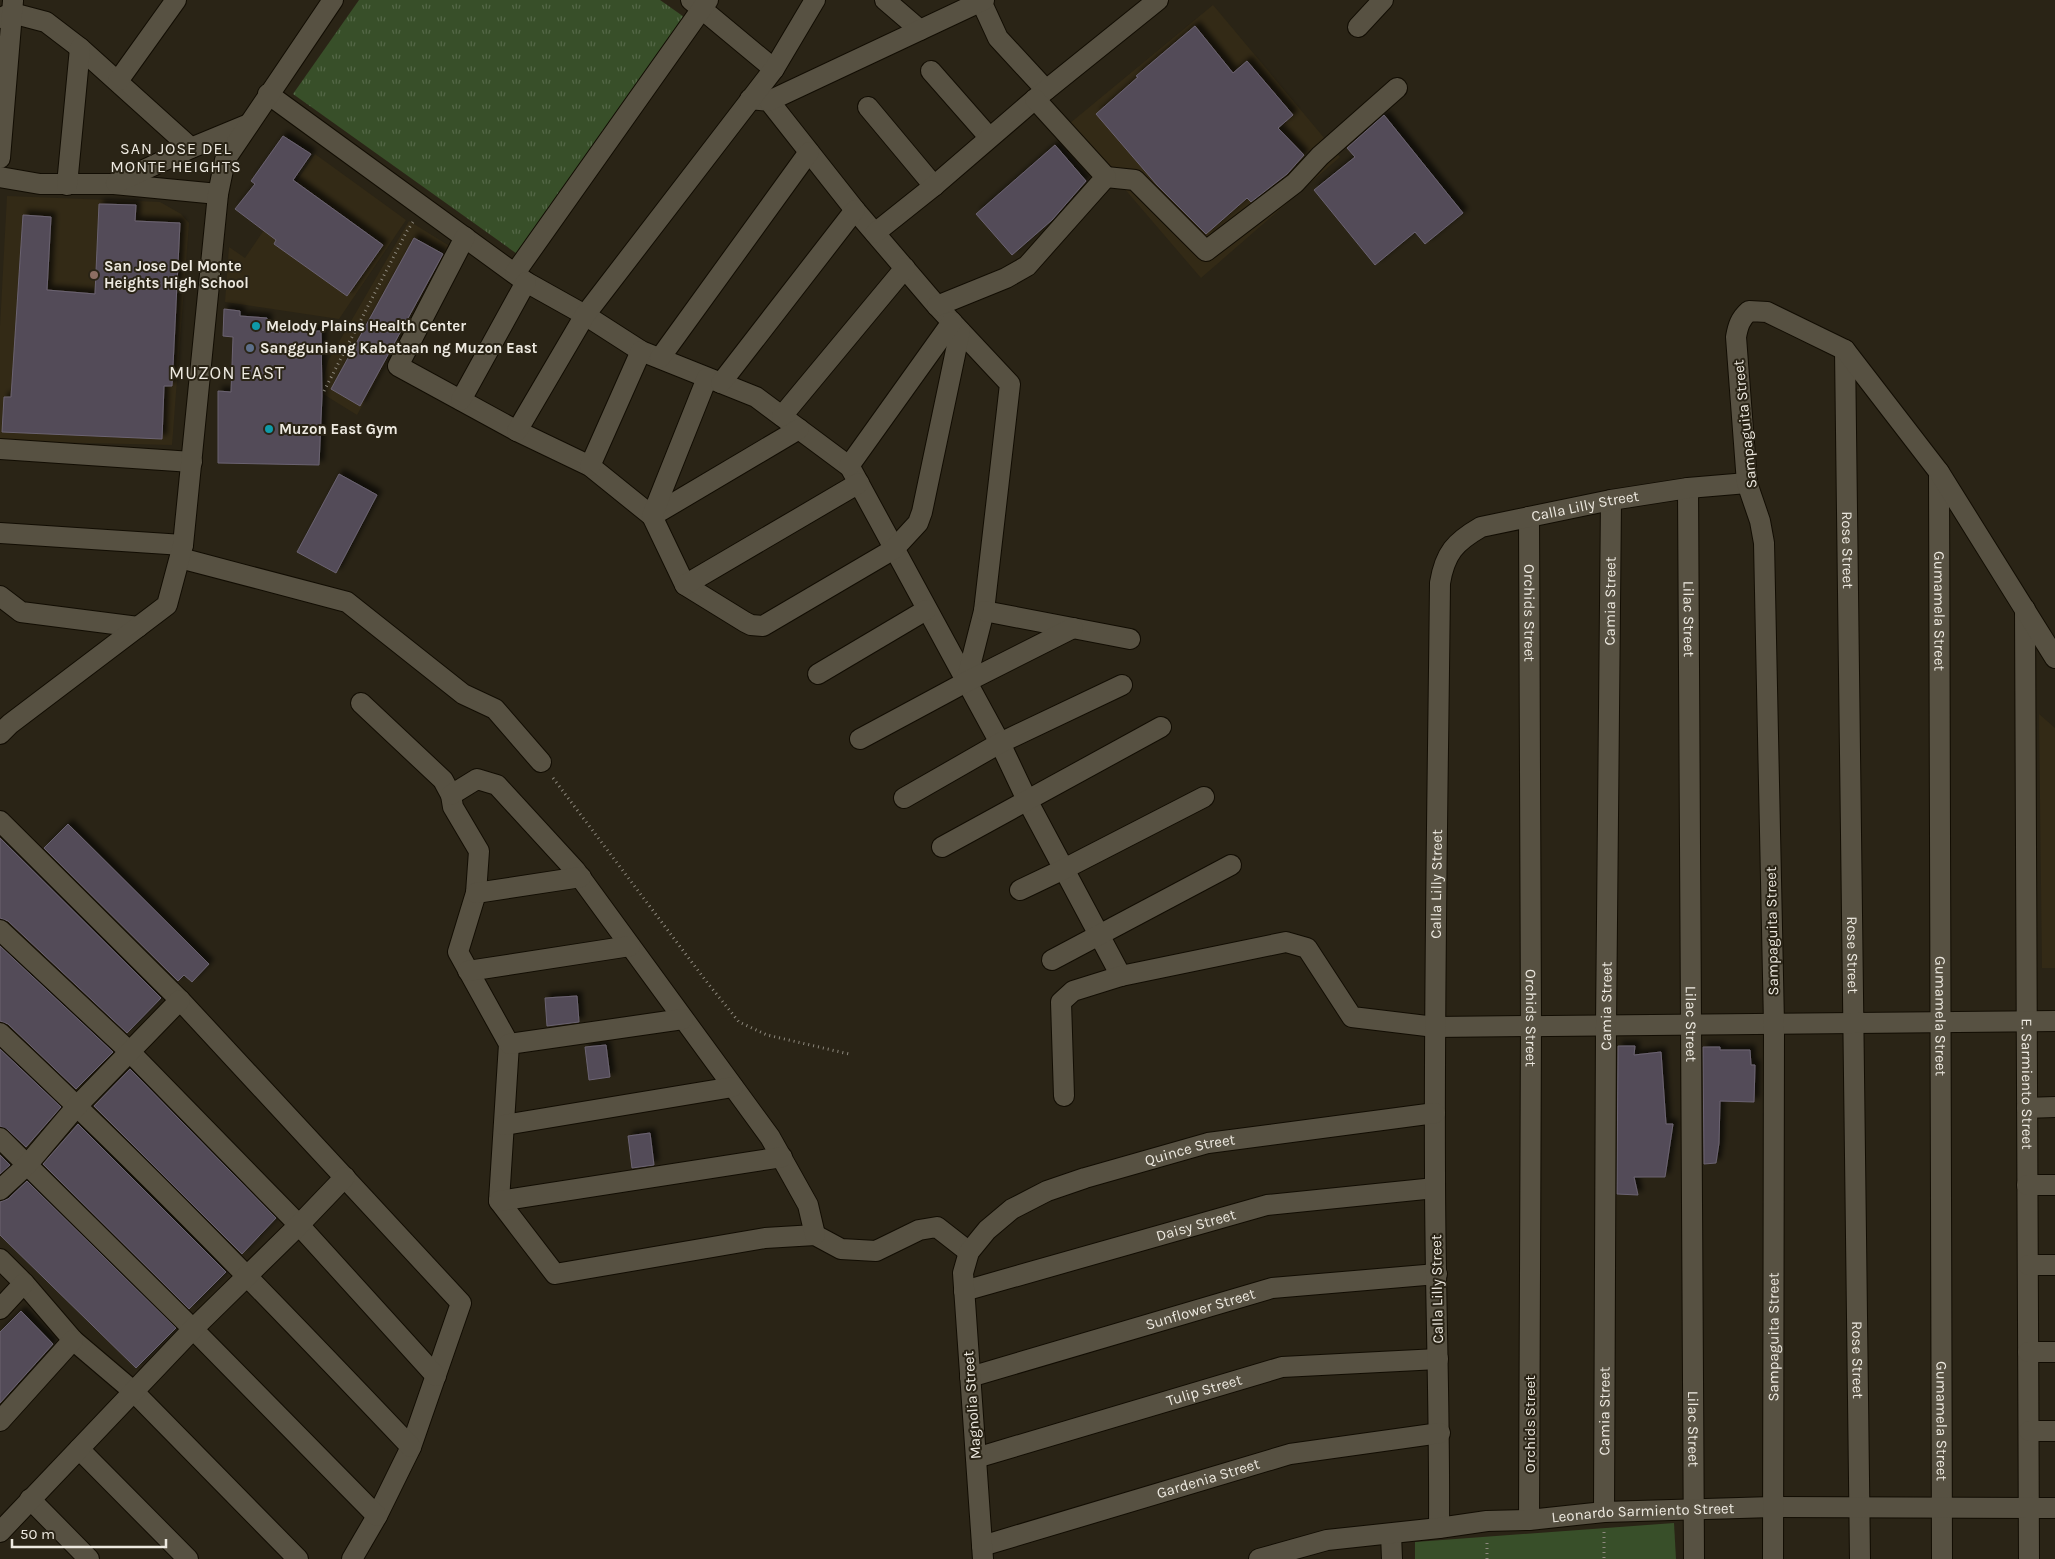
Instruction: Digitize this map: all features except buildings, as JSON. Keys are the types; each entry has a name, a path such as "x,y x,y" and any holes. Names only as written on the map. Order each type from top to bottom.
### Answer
{"street":[{"path":"0,734 10,724 167,605 182,551 218,194 225,160 333,0"},
{"path":"517,430 585,315 760,100 774,68 815,0"},
{"path":"885,0 920,30"},
{"path":"875,232 934,186 1040,94 1158,0"},
{"path":"1358,27 1383,0"},
{"path":"760,100 983,1 998,38 1106,177 1136,180 1206,250 1295,183 1320,156 1397,88"},
{"path":"118,81 169,3"},
{"path":"461,400 520,277 701,3 774,68"},
{"path":"0,158 8,10 46,22 80,48 192,148"},
{"path":"67,185 80,48"},
{"path":"932,71 989,138"},
{"path":"268,94 520,277 641,351 756,397 849,466 1000,743 1027,800 1121,976"},
{"path":"760,100 809,152 855,210 937,306 1010,384 984,611 966,682"},
{"path":"868,107 934,186"},
{"path":"114,184 249,124"},
{"path":"660,358 809,152"},
{"path":"0,177 40,184 114,184 218,194"},
{"path":"937,306 1006,278 1027,266 1106,177"},
{"path":"652,516 714,380 855,210"},
{"path":"465,237 398,366 517,430 590,466 652,516 685,585 751,625 763,626 894,549 918,523 922,512 956,327"},
{"path":"782,416 905,268"},
{"name":"Sampaguita Street","path":"1773,1559 1774,1024 1764,543 1760,521 1747,483 1736,337 1737,327 1749,311 1767,312 1845,350"},
{"path":"849,466 956,327"},
{"path":"1845,350 1939,472 2055,658"},
{"name":"Rose Street","path":"1845,350 1860,1559"},
{"path":"590,466 641,351"},
{"path":"652,516 799,429"},
{"path":"0,448 192,462"},
{"name":"Gumamela Street","path":"1939,472 1942,1559"},
{"path":"685,585 859,483"},
{"name":"Calla Lilly Street","path":"1439,1528 1440,1433 1434,1113 1440,583 1443,564 1452,549 1464,536 1481,528 1611,500 1688,488 1747,483"},
{"name":"Lilac Street","path":"1688,488 1694,1559"},
{"name":"Camia Street","path":"1604,1512 1611,500"},
{"name":"Orchids Street","path":"1529,518 1531,1026 1529,1520"},
{"path":"0,533 182,551 347,602 463,694 495,709 540,762"},
{"path":"0,596 21,612 138,627"},
{"name":"E. Sarmiento Street","path":"2025,609 2029,1559"},
{"path":"818,674 926,610"},
{"path":"984,611 1130,639"},
{"path":"860,739 966,682 1073,628"},
{"path":"904,798 1000,743 1122,685"},
{"path":"361,703 443,780 451,795 453,807 479,851 476,893 458,952 509,1044 499,1201 555,1274 765,1238 815,1235 841,1249 876,1251 919,1230 937,1228 969,1252"},
{"path":"942,847 1161,727"},
{"path":"451,795 476,779 497,785 581,877 770,1137 808,1205 815,1235"},
{"path":"1020,890 1204,797"},
{"path":"0,821 180,1000 461,1303 411,1447 377,1516 352,1559"},
{"path":"1052,960 1231,865"},
{"path":"476,893 581,877"},
{"path":"0,930 129,1051 300,1226 436,1376"},
{"path":"1064,1096 1061,1002 1073,991 1121,976 1286,942 1307,948 1352,1017 1435,1027 2055,1021"},
{"path":"468,971 630,946"},
{"path":"0,1190 27,1164 77,1106 129,1051 180,1000"},
{"path":"509,1044 683,1019"},
{"path":"0,1034 77,1106 248,1275 411,1447"},
{"path":"504,1125 733,1087"},
{"path":"2027,1108 2055,1108"},
{"name":"Quince Street","path":"969,1252 987,1230 1012,1209 1047,1191 1085,1178 1208,1142 1434,1113"},
{"path":"0,1138 193,1329 377,1516"},
{"path":"499,1201 782,1158"},
{"path":"0,1532 193,1329 300,1226 345,1177"},
{"path":"2027,1185 2055,1185"},
{"name":"Daisy Street","path":"964,1291 1267,1205 1435,1188"},
{"name":"Magnolia Street","path":"969,1252 963,1273 982,1552"},
{"path":"0,1259 24,1283 73,1340 133,1391 298,1559"},
{"path":"2028,1265 2055,1265"},
{"name":"Sunflower Street","path":"970,1376 1272,1288 1437,1274"},
{"path":"0,1309 24,1283"},
{"path":"0,1421 73,1340"},
{"path":"2028,1352 2055,1352"},
{"name":"Tulip Street","path":"976,1458 1282,1367 1438,1359"},
{"path":"2029,1431 2055,1431"},
{"name":"Gardenia Street","path":"982,1552 1290,1454 1440,1433"},
{"path":"79,1448 188,1559"},
{"path":"30,1499 89,1559"},
{"name":"Leonardo Sarmiento Street","path":"1259,1559 1328,1549 1391,1534 1487,1521 1529,1520 1604,1512 1773,1507 2055,1508"},
{"path":"1391,1534 1392,1559"}],"path":[{"path":"324,391 412,224"},
{"path":"540,762 738,1022 767,1035 849,1054"},
{"path":"1604,1512 1604,1559"}],"shaded area":[{"path":"1213,5 1340,157 1201,278 1069,124"},
{"path":"315,154 406,220 339,319 225,302 229,247 245,258"},
{"name":"San Jose Del Monte Heights High School","path":"7,196 160,202 181,214 189,223 172,445 0,441 0,327"},
{"path":"409,221 451,247 357,415 320,392 328,361"},
{"path":"2039,714 2055,728 2055,968 2042,968"}],"green space":[{"path":"359,0 660,0 687,19 520,256 293,94"},
{"path":"1674,1523 1676,1559 1415,1559 1415,1542"}],"place":[{"name":"San Jose Del Monte Heights High School","path":"94,275"},
{"name":"Melody Plains Health Center","path":"256,326"},
{"name":"Sangguniang Kabataan ng Muzon East","path":"250,348"},
{"name":"Muzon East Gym","path":"269,429"}],"district":[{"name":"SAN JOSE DEL MONTE HEIGHTS","path":"176,157"},
{"name":"MUZON EAST","path":"227,373"}]}
